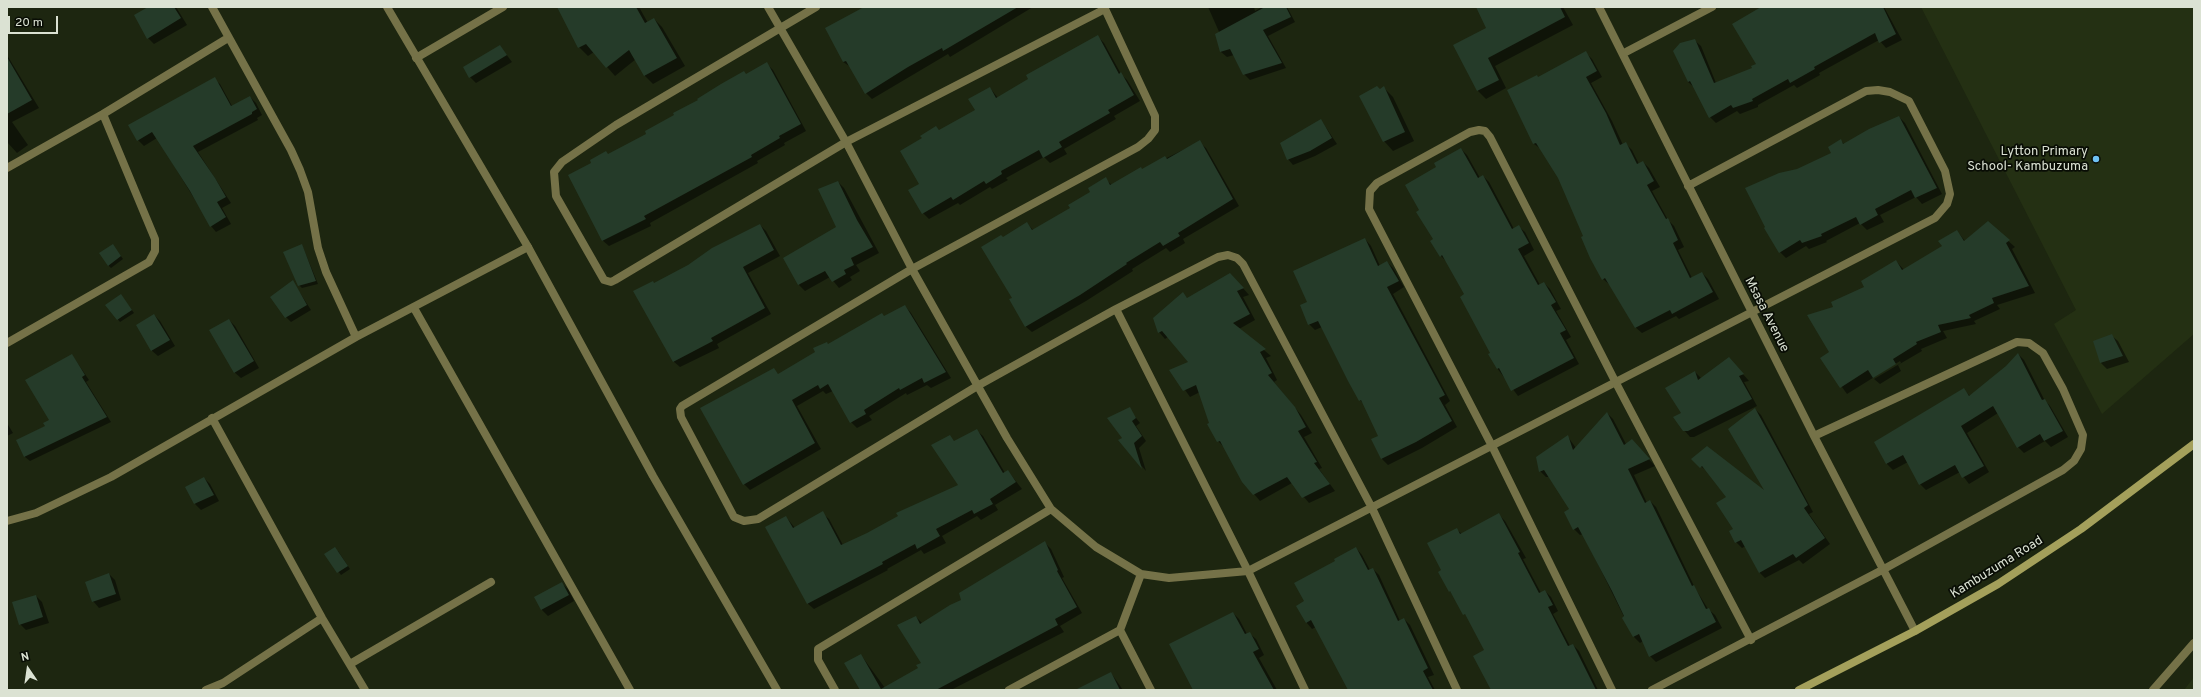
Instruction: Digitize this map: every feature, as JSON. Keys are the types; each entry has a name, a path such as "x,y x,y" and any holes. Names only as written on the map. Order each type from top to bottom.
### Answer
{"main road":[{"name":"Kambuzuma Road","path":"1799,690 1915,632 1998,584 2081,529 2193,445"}],"street":[{"path":"212,7 292,150 308,192 318,248 326,272 356,337"},
{"path":"387,7 528,247 653,476 777,690"},
{"path":"416,58 503,7"},
{"path":"768,7 846,142 912,269 1007,438 1051,509 1096,547 1142,574 1169,578 1248,571 1935,218 1947,204 1950,194 1946,172 1909,101 1890,92 1878,90 1866,91 1688,186"},
{"path":"816,7 616,125 562,162 554,172 556,196 600,276 607,282 615,280 846,142 1105,9 1155,116 1155,130 1148,139 1138,147 912,269 682,406 680,409 681,417 734,517 744,521 758,519 978,385 1116,309 1218,257 1228,255 1236,258 1243,264 1372,508 1457,690"},
{"name":"Msasa Avenue","path":"1600,7 1624,53 1688,186 1915,632"},
{"path":"1624,53 1712,7"},
{"path":"7,168 103,114 228,38"},
{"path":"7,343 148,262 156,251 155,239 103,114"},
{"path":"1612,690 1492,446 1369,209 1368,199 1370,191 1377,183 1470,132 1479,130 1485,131 1490,137 1616,383 1751,640"},
{"path":"7,521 36,514 111,477 356,337 528,247"},
{"path":"414,308 630,690"},
{"path":"1116,309 1248,571 1305,690"},
{"path":"1652,690 1751,640 1884,569 2063,470 2074,461 2080,449 2083,435 2063,389 2043,353 2029,343 2017,342 1814,436"},
{"path":"212,418 322,618 365,690"},
{"path":"835,690 818,660 818,649 1051,509"},
{"path":"1009,690 1120,630 1142,574"},
{"path":"350,664 491,582"},
{"path":"206,690 223,683 322,618"},
{"path":"1120,630 1151,690"},
{"path":"2153,690 2194,643"}],"shaded area":[{"name":"Lytton Primary School- Kambuzuma","path":"1921,7 2194,7 2194,334 2102,414 2054,324 2076,310"},
{"path":"2194,677 2194,690 2184,690"}],"building":[{"path":"148,7 174,7 181,18 147,39 134,15"},
{"path":"557,7 636,7 645,23 654,18 677,58 644,76 629,50 606,68 586,44 578,48"},
{"path":"864,7 1018,7 943,51 942,48 908,67 865,94 846,61 843,62 825,28"},
{"path":"1265,7 1286,7 1291,17 1263,30 1282,63 1243,75 1230,49 1220,52 1215,34"},
{"path":"1476,7 1560,7 1565,17 1488,58 1499,80 1477,91 1453,45 1486,28"},
{"path":"1761,7 1883,7 1896,34 1879,43 1875,33 1814,67 1815,69 1790,83 1788,79 1752,99 1753,101 1733,108 1731,105 1709,118 1690,81 1688,82 1673,51 1680,43 1695,39 1714,83 1752,68 1751,66 1756,64 1732,24"},
{"path":"1098,35 1119,74 1121,72 1134,95 1108,110 1110,113 1059,142 1062,147 1043,158 1039,150 1001,171 1002,174 986,184 984,181 953,200 951,197 922,214 908,190 919,184 900,151 922,138 920,136 936,126 939,130 975,110 968,99 990,87 996,98 1028,79 1026,75"},
{"path":"500,45 507,55 469,78 463,67"},
{"path":"1586,51 1597,71 1586,77 1606,113 1620,145 1626,142 1637,164 1643,161 1654,181 1647,185 1666,219 1668,218 1678,240 1673,243 1690,278 1702,272 1713,292 1672,314 1670,310 1635,328 1605,278 1602,280 1590,258 1581,237 1583,236 1558,178 1536,143 1533,144 1507,90 1537,75 1538,77"},
{"path":"7,57 32,100 7,114"},
{"path":"767,62 801,124 779,136 780,138 751,155 752,157 644,216 646,219 602,241 568,175 591,163 590,160 606,151 608,154 646,134 645,131 674,115 673,113 698,100 697,99 721,84 744,71 746,74"},
{"path":"215,77 231,106 250,96 257,109 252,112 252,114 193,146 226,197 217,202 226,217 210,227 190,191 152,132 137,141 128,125"},
{"path":"1377,86 1380,89 1384,86 1405,132 1383,142 1359,96"},
{"path":"1899,116 1937,188 1915,198 1911,190 1875,209 1878,215 1860,225 1856,217 1821,234 1822,236 1802,243 1800,240 1779,253 1764,228 1765,227 1745,188 1779,173 1797,169 1831,153 1828,147 1841,139 1843,144 1869,129"},
{"path":"1321,119 1332,138 1310,151 1287,160 1280,143"},
{"path":"1200,140 1233,199 1178,233 1180,236 1163,246 1160,242 1126,263 1127,264 1080,295 1025,327 1009,299 1012,298 981,247 1001,235 1003,237 1027,222 1032,230 1070,208 1068,205 1090,192 1088,188 1106,177 1110,185 1141,167 1142,169 1165,156 1167,159"},
{"path":"1461,148 1478,178 1483,175 1512,229 1519,225 1529,243 1518,249 1538,285 1544,282 1556,302 1551,305 1566,330 1560,333 1574,358 1511,391 1499,368 1497,369 1488,354 1490,353 1460,297 1464,294 1442,255 1440,257 1430,241 1433,239 1416,212 1419,210 1405,185 1436,167 1434,163"},
{"path":"838,181 857,220 873,247 851,258 854,265 844,270 846,274 832,282 825,271 798,285 783,258 836,227 818,189"},
{"path":"1988,221 2010,240 2006,243 2029,286 1992,298 1994,303 1969,315 1971,318 1938,325 1941,332 1916,342 1917,344 1893,359 1896,364 1873,378 1868,370 1840,388 1820,358 1829,352 1807,315 1833,307 1831,302 1864,287 1861,281 1896,260 1902,270 1942,246 1938,241 1957,230 1964,241"},
{"path":"760,224 774,250 743,267 765,308 711,338 713,341 673,362 633,291 653,281 654,283 688,265 712,248"},
{"path":"1365,238 1378,266 1387,261 1399,281 1387,287 1445,395 1439,398 1452,421 1416,442 1381,459 1371,439 1378,436 1361,400 1359,401 1348,381 1318,321 1308,325 1300,305 1307,302 1293,271"},
{"path":"113,244 121,256 108,266 99,253"},
{"path":"302,244 316,281 298,286 283,252"},
{"path":"1230,273 1244,288 1237,291 1250,314 1233,323 1266,349 1260,352 1272,373 1268,375 1295,407 1306,427 1298,431 1317,462 1314,463 1330,484 1302,498 1287,477 1253,495 1242,482 1220,441 1217,442 1207,424 1209,423 1196,385 1183,391 1169,370 1188,362 1162,331 1158,333 1153,318 1183,292 1187,298"},
{"path":"293,280 307,305 285,318 270,297"},
{"path":"121,294 132,310 117,320 105,305"},
{"path":"905,305 946,372 924,383 922,378 900,390 899,388 864,410 866,414 850,423 828,384 820,389 818,385 792,400 815,443 743,485 700,408 774,368 778,374 815,352 813,348 827,342 828,344 882,313 884,316"},
{"path":"154,314 170,340 151,351 136,325"},
{"path":"229,319 254,361 234,373 209,330"},
{"path":"2112,334 2123,356 2100,363 2093,341"},
{"path":"2018,353 2042,400 2045,399 2063,431 2044,441 2040,434 2017,448 1993,406 1961,426 1984,466 1962,478 1955,465 1919,485 1903,455 1886,464 1874,442 1964,388 1969,396 2006,366"},
{"path":"72,354 85,375 82,377 107,417 24,457 16,440 45,426 43,423 49,420 25,380"},
{"path":"1729,357 1744,374 1739,376 1752,399 1688,431 1683,431 1673,417 1681,413 1665,388 1695,371 1698,380"},
{"path":"1130,407 1136,418 1132,421 1142,436 1134,443 1142,469 1118,440 1122,438 1107,418"},
{"path":"1755,408 1808,505 1804,508 1825,538 1796,558 1793,554 1759,573 1741,540 1735,543 1729,531 1733,529 1716,503 1726,497 1702,466 1700,468 1691,459 1707,446 1764,490 1728,429"},
{"path":"1607,412 1624,445 1632,439 1650,459 1628,469 1645,503 1650,500 1692,586 1694,585 1706,609 1709,608 1716,622 1649,657 1639,634 1633,637 1622,618 1624,616 1612,591 1578,527 1573,530 1564,512 1569,509 1544,470 1539,472 1536,457 1568,435 1573,450"},
{"path":"977,429 1003,473 1008,470 1016,482 990,499 993,504 974,514 972,510 936,529 940,536 917,549 915,544 882,562 883,564 807,604 765,527 786,516 793,528 823,511 841,545 867,533 898,516 896,513 958,485 931,445 950,435 954,441"},
{"path":"204,477 214,495 194,504 185,487"},
{"path":"1499,513 1520,552 1518,553 1539,593 1545,590 1553,605 1548,607 1568,646 1573,644 1596,690 1491,690 1473,656 1484,650 1465,614 1463,615 1438,572 1441,570 1427,543 1457,528 1460,534"},
{"path":"1045,541 1058,570 1057,571 1077,607 1055,619 1058,625 936,690 860,690 844,663 861,654 881,689 918,668 916,665 921,663 897,625 916,616 920,624 950,605 961,600 959,593"},
{"path":"335,547 348,566 337,573 324,554"},
{"path":"1356,547 1368,570 1373,568 1398,621 1404,618 1428,668 1423,671 1433,690 1348,690 1311,620 1306,623 1296,606 1304,601 1294,583 1335,561 1334,559"},
{"path":"109,573 116,594 92,602 85,582"},
{"path":"562,582 569,595 541,610 534,597"},
{"path":"36,595 43,617 19,625 12,602"},
{"path":"1233,612 1245,634 1250,632 1259,649 1253,652 1274,690 1193,690 1169,644"},
{"path":"1111,672 1120,690 1075,690"}],"place":[{"name":"Lytton Primary School- Kambuzuma","path":"2096,159"}]}
